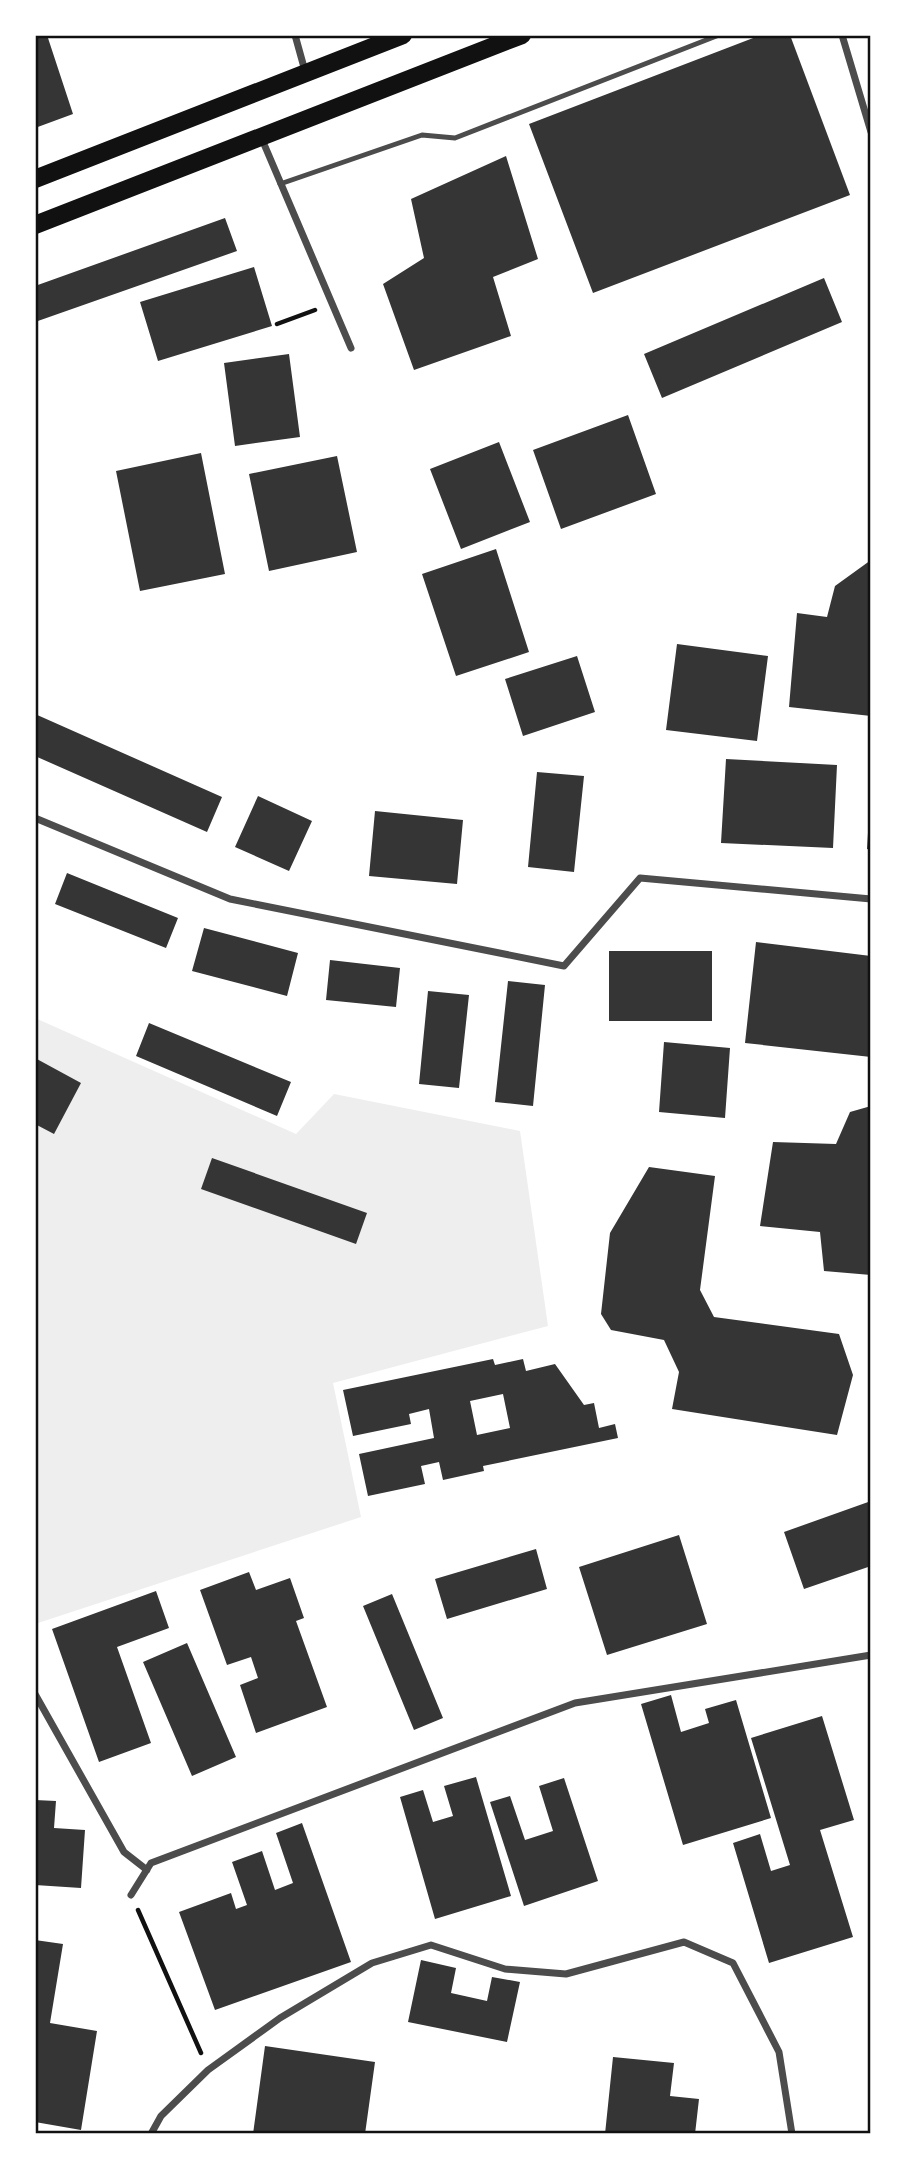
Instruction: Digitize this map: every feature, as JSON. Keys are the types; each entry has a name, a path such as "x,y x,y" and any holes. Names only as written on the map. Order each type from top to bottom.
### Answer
{"main road":[{"path":"35,179 403,35"},
{"path":"35,225 522,35"}],"street":[{"path":"842,35 871,132"},
{"path":"294,37 305,73"},
{"path":"261,136 351,348"},
{"path":"35,818 230,899 564,966 640,878 871,899"},
{"path":"131,1895 151,1863 575,1703 871,1655"},
{"path":"35,1694 124,1852 147,1870"},
{"path":"151,2134 161,2116 208,2070 280,2018 372,1962 431,1945 505,1969 566,1974 684,1942 733,1963 779,2052 792,2134"}],"lane":[{"path":"280,184 422,135 455,138 719,35"}],"path":[{"path":"277,324 332,304"},
{"path":"131,1895 208,2070"}],"shaded area":[{"path":"35,1018 296,1134 334,1094 520,1131 548,1326 333,1383 361,1517 35,1624"}],"building":[{"path":"35,35 47,35 73,114 35,128"},
{"path":"761,35 790,35 850,195 593,293 529,124"},
{"path":"506,156 538,259 493,277 511,336 414,370 383,284 424,258 411,199"},
{"path":"225,218 237,251 35,322 35,286"},
{"path":"254,267 272,326 158,361 140,302"},
{"path":"824,278 842,322 662,398 644,354"},
{"path":"289,354 300,437 235,446 224,363"},
{"path":"628,415 656,494 561,529 533,450"},
{"path":"499,442 530,522 461,549 430,469"},
{"path":"201,453 225,574 140,591 116,471"},
{"path":"337,456 357,552 269,571 249,474"},
{"path":"496,549 529,652 456,676 422,574"},
{"path":"871,560 871,716 789,707 797,613 827,617 835,586"},
{"path":"677,644 768,656 757,741 666,730"},
{"path":"577,656 595,712 523,736 505,679"},
{"path":"35,714 222,797 207,832 35,756"},
{"path":"726,759 837,765 833,848 721,843"},
{"path":"537,772 584,776 574,872 528,867"},
{"path":"258,796 312,821 289,871 235,847"},
{"path":"375,811 463,820 457,884 369,876"},
{"path":"871,817 871,850 867,849"},
{"path":"67,873 178,918 166,948 55,904"},
{"path":"204,928 298,953 287,996 192,971"},
{"path":"756,942 871,956 871,1057 745,1043"},
{"path":"609,951 712,951 712,1021 609,1021"},
{"path":"330,960 400,968 396,1007 326,1000"},
{"path":"508,981 545,985 533,1106 495,1102"},
{"path":"428,991 469,995 459,1088 419,1084"},
{"path":"149,1023 291,1082 277,1116 136,1056"},
{"path":"664,1042 730,1048 725,1118 659,1112"},
{"path":"35,1058 81,1083 54,1134 35,1124"},
{"path":"871,1106 871,1275 824,1271 820,1232 760,1226 773,1142 836,1144 850,1112"},
{"path":"212,1158 367,1213 356,1244 201,1189"},
{"path":"649,1167 715,1176 700,1290 714,1317 839,1334 853,1375 837,1435 672,1409 679,1372 664,1340 611,1330 601,1314 610,1233"},
{"path":"493,1359 495,1365 523,1359 526,1371 555,1364 584,1405 594,1403 599,1428 615,1424 618,1438 483,1466 484,1471 443,1480 439,1462 421,1466 425,1484 368,1496 359,1454 434,1438 429,1409 409,1414 411,1424 353,1436 343,1390","holes":["503,1394 510,1428 477,1435 470,1401"]},
{"path":"871,1501 871,1566 804,1589 784,1532"},
{"path":"679,1535 707,1624 607,1655 579,1567"},
{"path":"536,1549 547,1589 447,1619 435,1579"},
{"path":"249,1572 256,1590 290,1578 304,1618 296,1621 327,1707 256,1733 240,1685 258,1678 251,1657 227,1665 200,1590"},
{"path":"156,1591 169,1628 117,1647 151,1743 99,1762 52,1629"},
{"path":"392,1594 443,1718 414,1730 363,1606"},
{"path":"187,1643 236,1757 192,1776 143,1662"},
{"path":"671,1695 681,1732 709,1723 705,1709 736,1700 771,1818 683,1845 641,1704"},
{"path":"822,1716 854,1820 820,1830 853,1937 769,1963 733,1843 760,1834 771,1871 790,1865 751,1738"},
{"path":"476,1777 511,1896 435,1919 400,1797 423,1790 433,1822 453,1816 444,1786"},
{"path":"564,1778 598,1881 524,1906 490,1802 510,1796 525,1840 553,1831 539,1786"},
{"path":"35,1800 56,1801 54,1828 85,1830 81,1888 35,1885"},
{"path":"302,1823 351,1962 215,2010 179,1912 231,1893 236,1909 247,1905 232,1862 262,1851 275,1890 293,1883 276,1833"},
{"path":"35,1940 63,1944 50,2023 97,2031 81,2130 35,2122"},
{"path":"421,1960 456,1968 451,1993 487,2001 492,1977 520,1982 507,2042 408,2022"},
{"path":"265,2046 375,2062 365,2134 253,2134"},
{"path":"613,2057 674,2063 670,2096 699,2099 695,2134 605,2134"}]}
